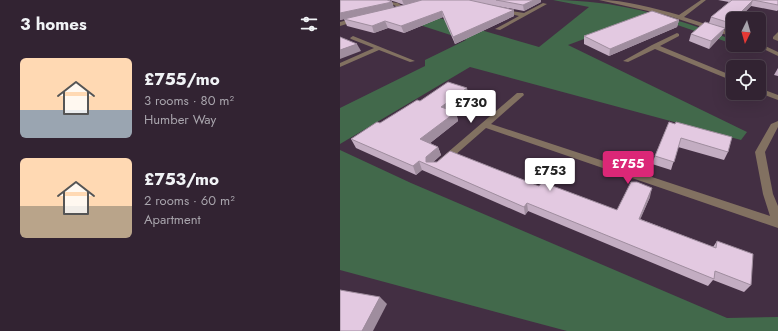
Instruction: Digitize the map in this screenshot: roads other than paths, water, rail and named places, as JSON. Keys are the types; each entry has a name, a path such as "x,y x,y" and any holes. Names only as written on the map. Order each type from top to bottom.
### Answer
{"street":[{"path":"379,0 396,4 404,9"},
{"path":"601,0 629,4 681,16 726,32"},
{"path":"681,16 704,0"},
{"path":"498,29 545,4"},
{"path":"398,10 413,6"},
{"path":"496,9 524,15"},
{"path":"340,24 362,18"},
{"path":"626,62 676,35"},
{"path":"353,38 412,61"},
{"path":"654,46 726,76"},
{"path":"340,65 380,48"},
{"path":"766,49 778,54"},
{"path":"766,93 778,98"},
{"path":"435,168 520,95"},
{"path":"485,125 778,222 773,195 760,152 774,126 778,124"}]}
